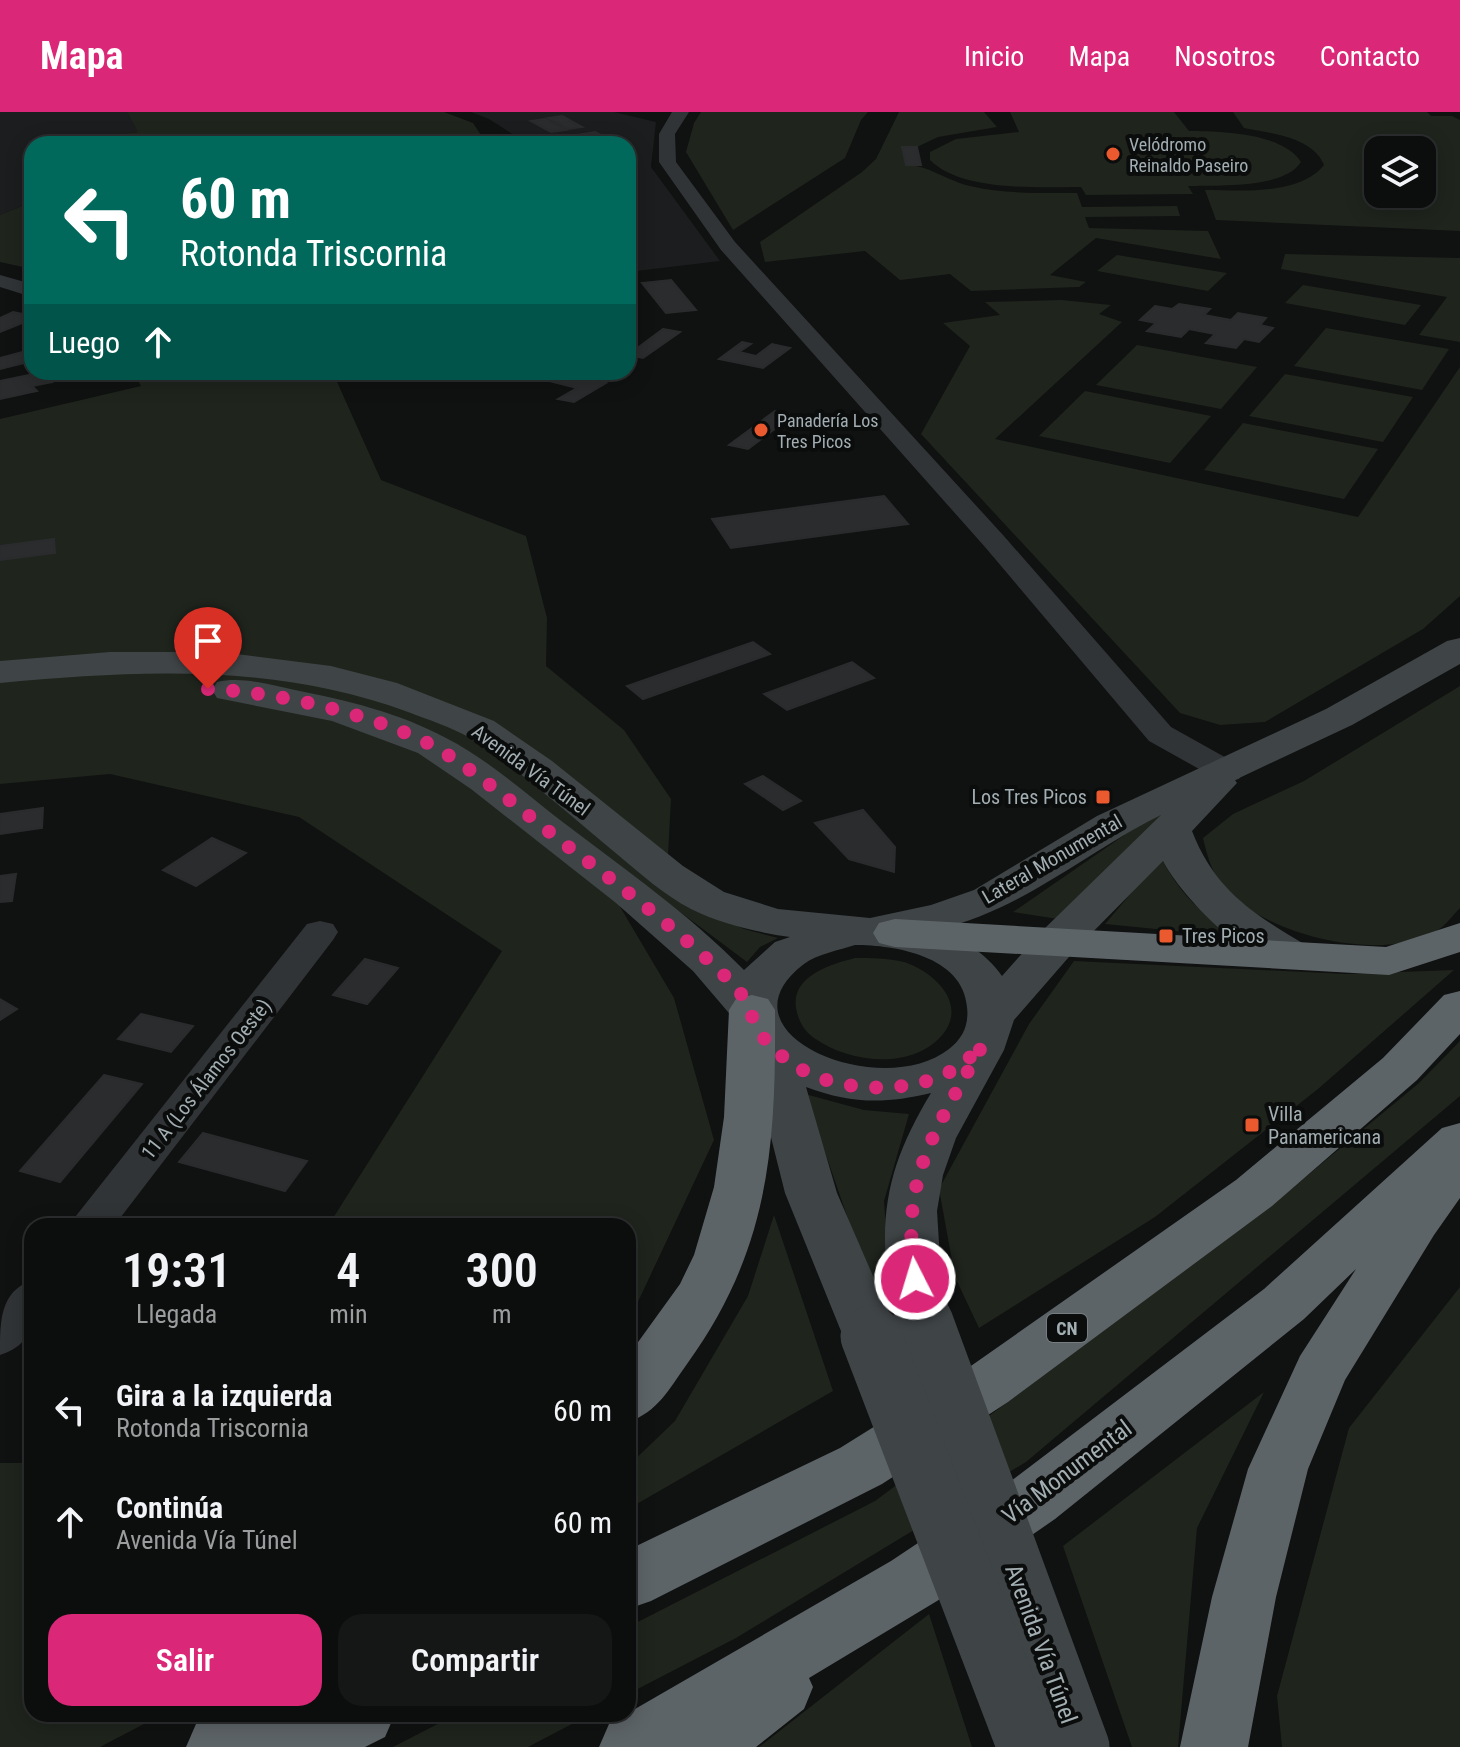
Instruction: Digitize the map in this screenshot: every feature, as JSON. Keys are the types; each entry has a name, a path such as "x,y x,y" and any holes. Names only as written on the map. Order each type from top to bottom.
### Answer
{"highway":[{"path":"873,932 1059,940 1389,961 1460,937"},
{"name":"CN","path":"636,1577 861,1466 988,1385 1254,1193 1400,1069 1460,1006"},
{"path":"636,1387 706,1288 731,1226 744,1168 762,1029"},
{"name":"Vía Monumental","path":"633,1747 914,1581 1033,1500 1284,1304 1460,1141"},
{"path":"1214,1747 1244,1597 1278,1469 1320,1372 1415,1221 1460,1161"},
{"path":"703,1747 914,1581"},
{"path":"220,1747 256,1722"},
{"path":"295,1747 345,1722"}],"main road":[{"name":"Lateral Monumental","path":"873,932 953,913 989,899 1122,819 1228,772 1396,689 1460,649"},
{"name":"Avenida Vía Túnel","path":"0,672 134,662 266,665 322,674 414,700 480,729 667,874 709,901 780,923 873,932"},
{"name":"Avenida Vía Túnel","path":"0,698 93,690 231,690 327,708 414,737 443,752 482,779 616,883 735,986 762,1029 811,1193 897,1330 1079,1747"},
{"name":"Lateral Monumental","path":"988,1029 1059,940 1228,772"},
{"path":"1171,831 1179,858 1201,891 1246,929 1290,955"},
{"path":"873,932 926,941 975,971 988,991 988,1029 959,1066 924,1081 882,1087 838,1083 800,1069 762,1029 752,997 763,973 784,953 814,939 873,932"},
{"name":"Avenida Vía Túnel","path":"988,1029 930,1138 913,1195 912,1256 897,1330 1028,1747"}],"street":[{"path":"681,112 670,122 664,148 668,162 728,246 994,541 1160,734 1228,772"},
{"path":"0,281 24,288"},
{"name":"11 A (Los Álamos Oeste)","path":"96,1218 320,932"},
{"path":"0,1337 24,1307"}],"shaded area":[{"path":"0,112 127,112 139,132 110,136 24,136 24,205 0,215"},
{"path":"127,112 444,112 473,123 482,136 105,136 138,132"},
{"path":"471,112 614,112 656,122 651,167 720,261 636,271 636,136 516,136"},
{"path":"701,112 868,112 861,120 845,158 733,230 686,152 694,123"},
{"path":"899,112 984,112 997,127 938,137 917,147 906,165 983,189 1077,193 1082,207 1177,206 1180,216 1085,217 1089,228 1208,231 1221,259 1096,238 1050,275 1086,282 1079,287 971,291 950,274 900,280 865,251 765,262 760,242 862,172 876,159"},
{"name":"Velódromo Reinaldo Paseiro","path":"1010,112 1174,112 1189,131 1234,133 1266,139 1293,152 1301,162 1292,171 1266,181 1188,186 1193,194 1086,195 1081,187 981,183 961,178 930,160 930,152 956,139 1019,132"},
{"path":"1233,112 1427,112 1431,116 1452,116 1460,120 1460,231 1216,220 1205,190 1285,187 1313,175 1324,165 1311,148 1278,135 1244,128"},
{"path":"24,205 24,267 0,262 0,215"},
{"path":"1285,254 1460,258 1460,342 1419,335 1447,297 1281,269"},
{"path":"1117,255 1227,273 1208,291 1097,271"},
{"path":"1303,285 1421,305 1405,325 1285,303"},
{"path":"1062,300 1111,305 1099,314 1122,322 995,439 1358,517 1460,367 1460,596 1423,629 1265,722 1220,725 1180,713 921,434 970,346 943,323 1000,315 985,302"},
{"path":"1326,328 1449,349 1422,390 1294,366"},
{"path":"1137,345 1257,367 1221,409 1096,385"},
{"path":"1285,374 1413,397 1383,442 1249,416"},
{"path":"138,380 336,380 381,480 526,536 547,618 546,666 624,730 671,799 667,874 694,905 744,929 778,938 760,947 747,962 648,888 619,905 674,998 714,1140 636,1306 636,1218 333,1218 502,951 299,817 110,774 0,784 0,419 141,386"},
{"path":"1085,391 1211,416 1170,463 1039,436"},
{"path":"1243,423 1378,449 1344,499 1204,470"},
{"path":"1460,686 1460,908 1441,928 1414,940 1386,945 1324,939 1264,918 1239,902 1221,884 1203,838 1233,814 1304,781"},
{"path":"1181,805 1058,919 1013,912 1165,807"},
{"path":"1161,858 1193,903 1237,937 1105,924"},
{"path":"855,958 904,962 936,981 944,990 952,1011 943,1034 915,1054 880,1059 845,1053 828,1047 810,1035 802,1025 796,1008 800,988 824,968"},
{"path":"1074,961 1346,974 1454,970 1318,1089 1155,1217 979,1328 955,1277 939,1189 1029,1024"},
{"path":"1460,1041 1460,1096 1026,1462 736,1638 636,1690 636,1623 875,1501 1274,1203 1419,1083"},
{"path":"805,1094 864,1110 909,1114 884,1201 891,1301 876,1300"},
{"path":"774,1215 833,1391 636,1504 636,1458 675,1421 748,1296"},
{"path":"1460,1287 1460,1747 1282,1747 1277,1696 1349,1428"},
{"path":"1264,1392 1197,1528 1178,1747 1132,1747 1063,1546"},
{"path":"0,1463 24,1463 24,1722 148,1722 100,1747 0,1747"},
{"path":"929,1614 972,1747 759,1747"},
{"path":"441,1722 576,1722 528,1747 393,1747"}],"building":[{"path":"562,116 582,127 568,129 548,118"},
{"path":"545,119 566,130 551,132 531,121"},
{"path":"595,132 603,136 572,136"},
{"path":"902,147 917,147 921,165 906,165"},
{"path":"671,280 696,310 666,313 642,283"},
{"path":"1179,304 1210,309 1204,315 1231,320 1238,313 1266,318 1260,325 1273,328 1259,342 1244,339 1236,348 1206,343 1215,334 1189,329 1181,337 1147,331 1156,323 1140,320 1155,306 1172,309"},
{"path":"13,312 24,314 24,322 0,332 0,318"},
{"path":"663,329 680,332 643,358 636,357 636,349"},
{"path":"742,342 751,344 739,352 756,356 772,344 790,348 763,368 719,359"},
{"path":"22,352 24,363 0,369 0,358"},
{"path":"24,376 24,380 52,382 32,386 37,391 0,399 0,381"},
{"path":"593,380 606,383 574,402 558,399 577,388 549,381"},
{"path":"775,411 793,415 748,449 729,445"},
{"path":"884,496 908,524 731,548 712,519"},
{"path":"54,539 55,553 0,560 0,546"},
{"path":"753,642 770,654 643,699 627,686"},
{"path":"852,662 874,678 787,710 764,694"},
{"path":"763,776 801,801 783,810 745,784"},
{"path":"43,808 42,828 0,834 0,814"},
{"path":"863,810 895,847 894,872 849,859 815,823"},
{"path":"212,838 246,853 196,886 163,870"},
{"path":"16,874 12,901 0,902 0,876"},
{"path":"365,959 398,968 367,1004 333,995"},
{"path":"0,999 17,1009 0,1020"},
{"path":"141,1014 193,1026 171,1052 118,1039"},
{"path":"104,1075 142,1084 60,1182 20,1171"},
{"path":"203,1133 307,1161 285,1191 179,1162"}],"place":[{"name":"Velódromo Reinaldo Paseiro","path":"1113,154"},
{"name":"Panadería Los Tres Picos","path":"761,430"},
{"name":"Los Tres Picos","path":"1103,797"},
{"name":"Tres Picos","path":"1166,936"},
{"name":"Villa Panamericana","path":"1252,1125"}],"route":[{"path":"208,689 270,695 327,708 414,737 443,752 616,883 676,933 735,986 752,1010 758,1029 771,1047 800,1069 838,1083 882,1087 924,1081 959,1066 983,1044 930,1138 913,1195 912,1256 915,1279"}]}
